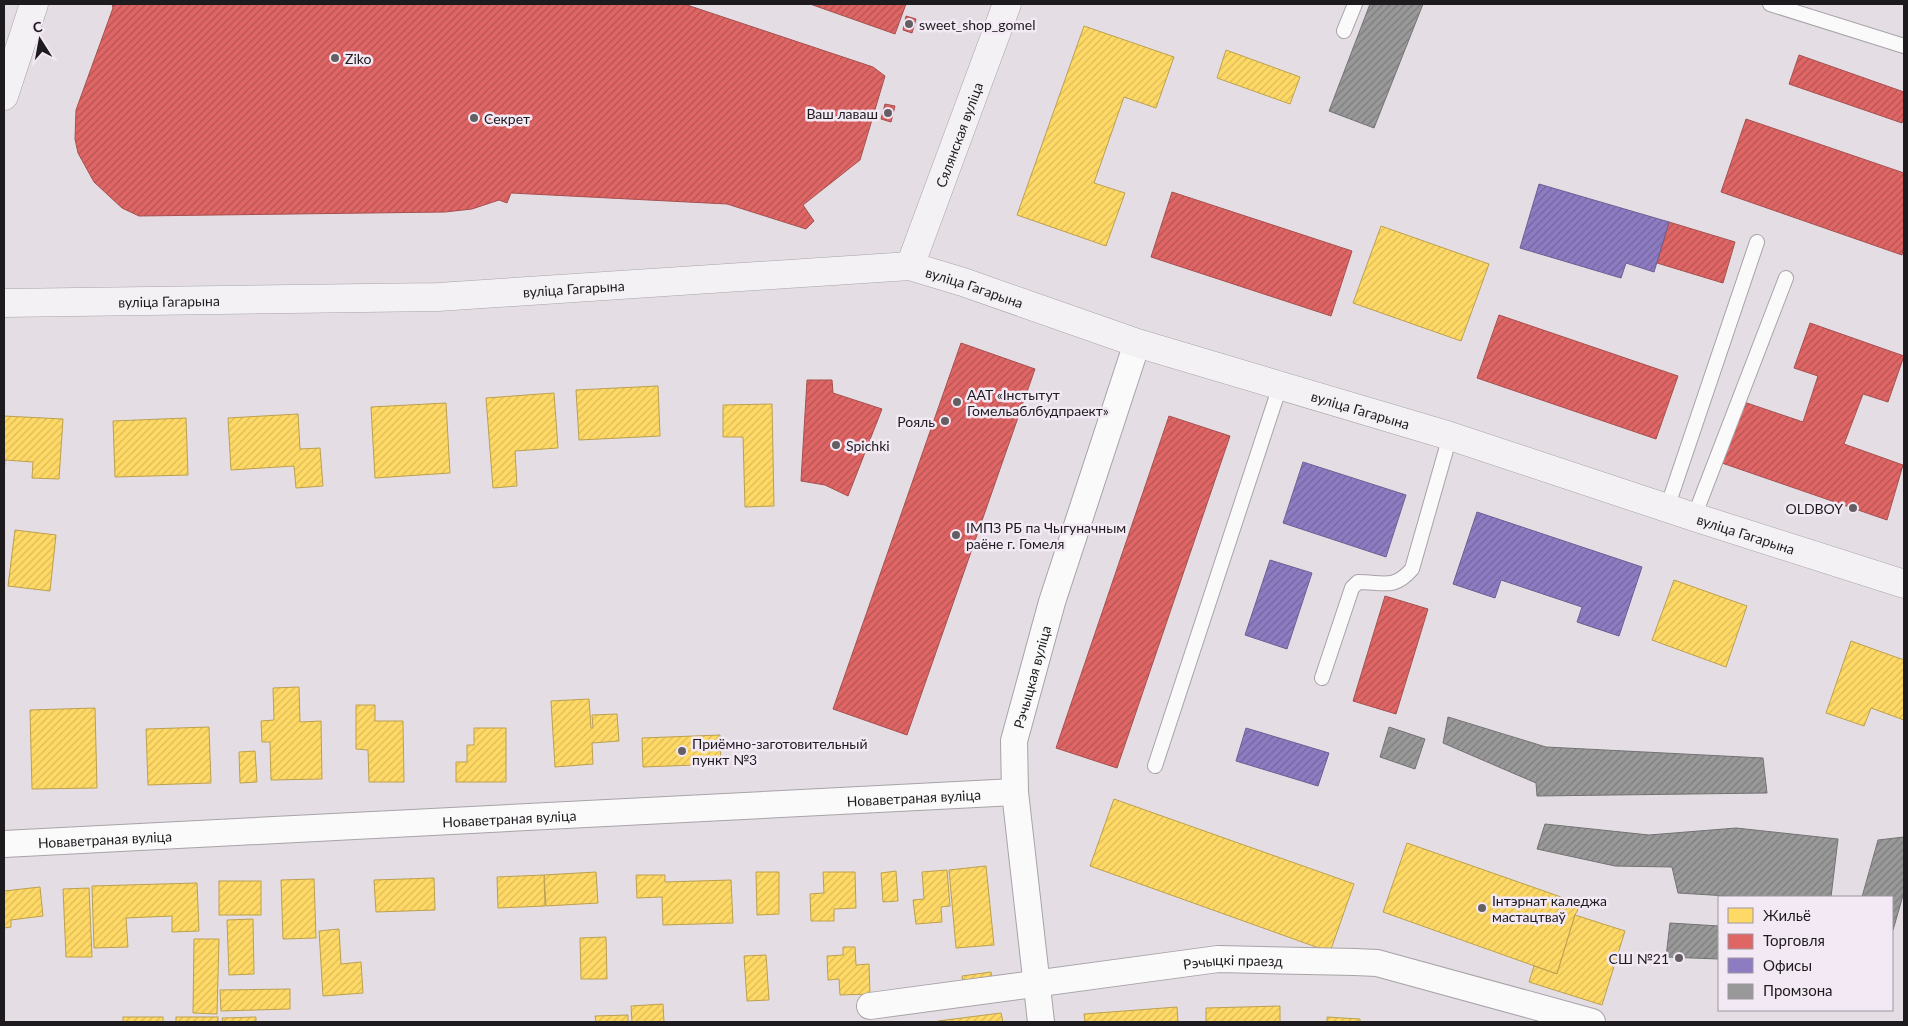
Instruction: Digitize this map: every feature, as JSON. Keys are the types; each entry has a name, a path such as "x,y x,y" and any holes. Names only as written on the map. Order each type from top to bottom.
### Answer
{"street":[{"path":"4,96 34,4"},
{"name":"Сялянская вуліца","path":"910,266 1006,4"},
{"name":"вуліца Гагарына","path":"4,303 438,296 910,266 963,282 1137,344 1450,436 1904,584"},
{"name":"Рэчыцкая вуліца","path":"1041,1022 1015,792 1014,741 1052,602 1137,344"},
{"name":"Новаветраная вуліца","path":"4,844 1015,792"},
{"name":"Рэчыцкі праезд","path":"870,1006 1218,959 1377,963 1592,1022"}],"lane":[{"path":"1344,31 1355,4"},
{"path":"1770,4 1904,46"},
{"path":"1667,508 1757,242"},
{"path":"1694,517 1786,278"},
{"path":"1155,766 1280,386"},
{"path":"1322,678 1352,588 1358,582 1395,583 1403,579 1412,569 1450,436"}],"building: Жильё":[{"path":"1084,26 1174,57 1156,108 1124,97 1094,183 1125,193 1106,246 1017,215"},
{"path":"1226,50 1300,77 1290,104 1217,78"},
{"path":"1381,226 1489,264 1461,341 1353,303"},
{"path":"658,386 660,436 579,440 576,390"},
{"path":"554,393 558,448 515,451 517,486 493,488 486,398"},
{"path":"446,403 450,473 375,478 371,407"},
{"path":"772,404 774,506 745,507 743,437 723,437 723,405"},
{"path":"298,414 300,449 320,448 323,486 296,488 294,466 231,470 228,418"},
{"path":"4,416 63,419 59,479 32,478 33,462 5,460 4,479"},
{"path":"186,418 188,475 115,477 113,421"},
{"path":"15,530 56,535 50,591 8,586"},
{"path":"1674,580 1747,606 1726,667 1652,640"},
{"path":"1851,641 1904,660 1904,720 1871,708 1864,726 1826,713"},
{"path":"299,687 300,722 321,721 322,779 271,780 270,742 262,742 261,721 274,720 273,688"},
{"path":"589,699 591,728 593,728 592,715 617,714 619,741 592,743 593,764 555,767 551,701"},
{"path":"356,705 375,705 375,721 403,721 404,782 369,782 368,750 356,749"},
{"path":"95,708 97,788 32,789 30,710"},
{"path":"209,727 211,783 148,785 146,729"},
{"path":"474,728 506,728 506,782 456,782 456,762 467,762 467,745 474,745"},
{"name":"Приёмно-заготовительный пункт №3","path":"720,735 721,764 643,767 642,738"},
{"path":"255,751 257,782 240,783 239,752"},
{"path":"1114,799 1354,884 1330,952 1090,866"},
{"name":"Інтэрнат каледжа мастацтваў","path":"1407,843 1581,904 1575,915 1557,974 1383,912"},
{"path":"986,866 994,945 956,948 949,870"},
{"path":"947,870 950,906 941,907 942,922 916,924 913,900 924,899 922,872"},
{"path":"896,871 898,901 883,902 881,873"},
{"path":"596,872 598,903 546,906 544,875"},
{"path":"756,872 779,872 779,914 757,915"},
{"path":"823,872 855,872 856,908 834,909 834,921 811,921 810,894 824,893"},
{"path":"544,875 545,906 498,908 497,877"},
{"path":"636,875 665,875 665,882 731,880 733,923 663,925 662,897 637,898"},
{"path":"434,878 435,910 376,912 374,880"},
{"path":"314,879 316,938 283,939 281,880"},
{"path":"219,881 261,881 261,915 219,915"},
{"path":"197,883 199,931 172,932 172,916 126,918 128,947 94,948 92,886"},
{"path":"40,887 43,916 11,920 11,927 4,928 4,891"},
{"path":"89,888 92,957 66,957 63,889"},
{"path":"1575,915 1625,931 1602,1005 1529,982 1534,966 1557,974"},
{"path":"253,919 254,974 229,975 227,920"},
{"path":"339,929 341,964 361,962 363,993 323,996 319,931"},
{"path":"606,937 607,979 581,979 580,938"},
{"path":"194,939 219,939 217,1014 193,1013"},
{"path":"843,947 855,947 856,965 869,964 870,994 840,995 839,979 828,980 827,956 843,955"},
{"path":"766,955 769,1000 747,1001 744,956"},
{"path":"991,972 993,987 964,991 962,976"},
{"path":"290,989 290,1009 221,1011 220,990"},
{"path":"663,1004 664,1022 632,1022 631,1006"},
{"path":"1280,1006 1280,1022 1206,1022 1206,1008"},
{"path":"1177,1007 1178,1022 1085,1022 1084,1014"},
{"path":"1001,1013 1003,1022 938,1022 938,1021"},
{"path":"628,1015 628,1022 596,1022 595,1016"},
{"path":"123,1017 163,1017 163,1022 123,1022"},
{"path":"176,1017 218,1017 218,1022 176,1022"},
{"path":"256,1017 256,1022 223,1022 222,1018"},
{"path":"1327,1017 1360,1019 1360,1022 1327,1022"}],"building: Торговля":[{"name":"Секрет","path":"112,4 684,4 873,67 885,76 860,160 803,205 814,221 806,229 727,204 511,193 507,203 499,200 472,209 445,212 139,216 122,208 94,182 78,153 75,139 76,110 113,8"},
{"path":"810,4 906,4 895,34"},
{"name":"sweet_shop_gomel","path":"906,16 916,19 912,33 903,30"},
{"path":"1799,55 1904,92 1904,117 1902,123 1789,84"},
{"name":"Ваш лаваш","path":"885,104 895,106 891,122 881,119"},
{"path":"1746,119 1904,173 1904,247 1902,255 1721,192"},
{"path":"1172,192 1352,251 1331,316 1151,257"},
{"path":"1669,222 1735,242 1723,283 1657,263"},
{"path":"1499,315 1678,376 1656,439 1477,378"},
{"path":"1810,323 1904,356 1888,402 1863,394 1844,444 1903,465 1887,520 1719,462 1741,401 1803,422 1818,376 1794,368"},
{"path":"961,343 1035,369 907,735 833,709"},
{"name":"Spichki","path":"807,380 832,380 833,393 882,409 848,496 825,485 801,481"},
{"path":"1169,416 1230,436 1117,768 1056,748"},
{"path":"1385,596 1428,609 1396,714 1353,701"}],"building: Офисы":[{"path":"1539,184 1669,222 1654,272 1626,263 1621,278 1520,248"},
{"path":"1303,462 1406,495 1386,557 1283,523"},
{"path":"1477,512 1642,567 1619,636 1577,622 1582,607 1501,580 1495,598 1453,584"},
{"path":"1270,560 1312,573 1287,649 1245,635"},
{"path":"1246,728 1329,753 1318,786 1236,761"}],"building: Промзона":[{"path":"1370,4 1423,4 1374,128 1329,111"},
{"path":"1448,717 1546,747 1763,758 1767,793 1537,796 1536,783 1443,743"},
{"path":"1389,727 1425,739 1415,769 1380,757"},
{"path":"1545,824 1649,835 1736,828 1838,839 1831,896 1728,896 1678,893 1672,867 1615,866 1537,849"},
{"path":"1904,837 1904,892 1893,930 1893,896 1862,896 1878,840"},
{"path":"1670,923 1718,926 1718,959 1666,957"}],"place":[{"name":"sweet_shop_gomel","path":"909,24"},
{"name":"Ziko","path":"335,58"},
{"name":"Ваш лаваш","path":"888,113"},
{"name":"Секрет","path":"474,118"},
{"name":"ААТ «Інстытут Гомельаблбудпраект»","path":"957,402"},
{"name":"Рояль","path":"945,421"},
{"name":"Spichki","path":"836,445"},
{"name":"OLDBOY","path":"1853,508"},
{"name":"ІМПЗ РБ па Чыгуначным раёне г. Гомеля","path":"956,535"},
{"name":"Приёмно-заготовительный пункт №3","path":"682,751"},
{"name":"Інтэрнат каледжа мастацтваў","path":"1482,908"},
{"name":"СШ №21","path":"1679,958"}]}
